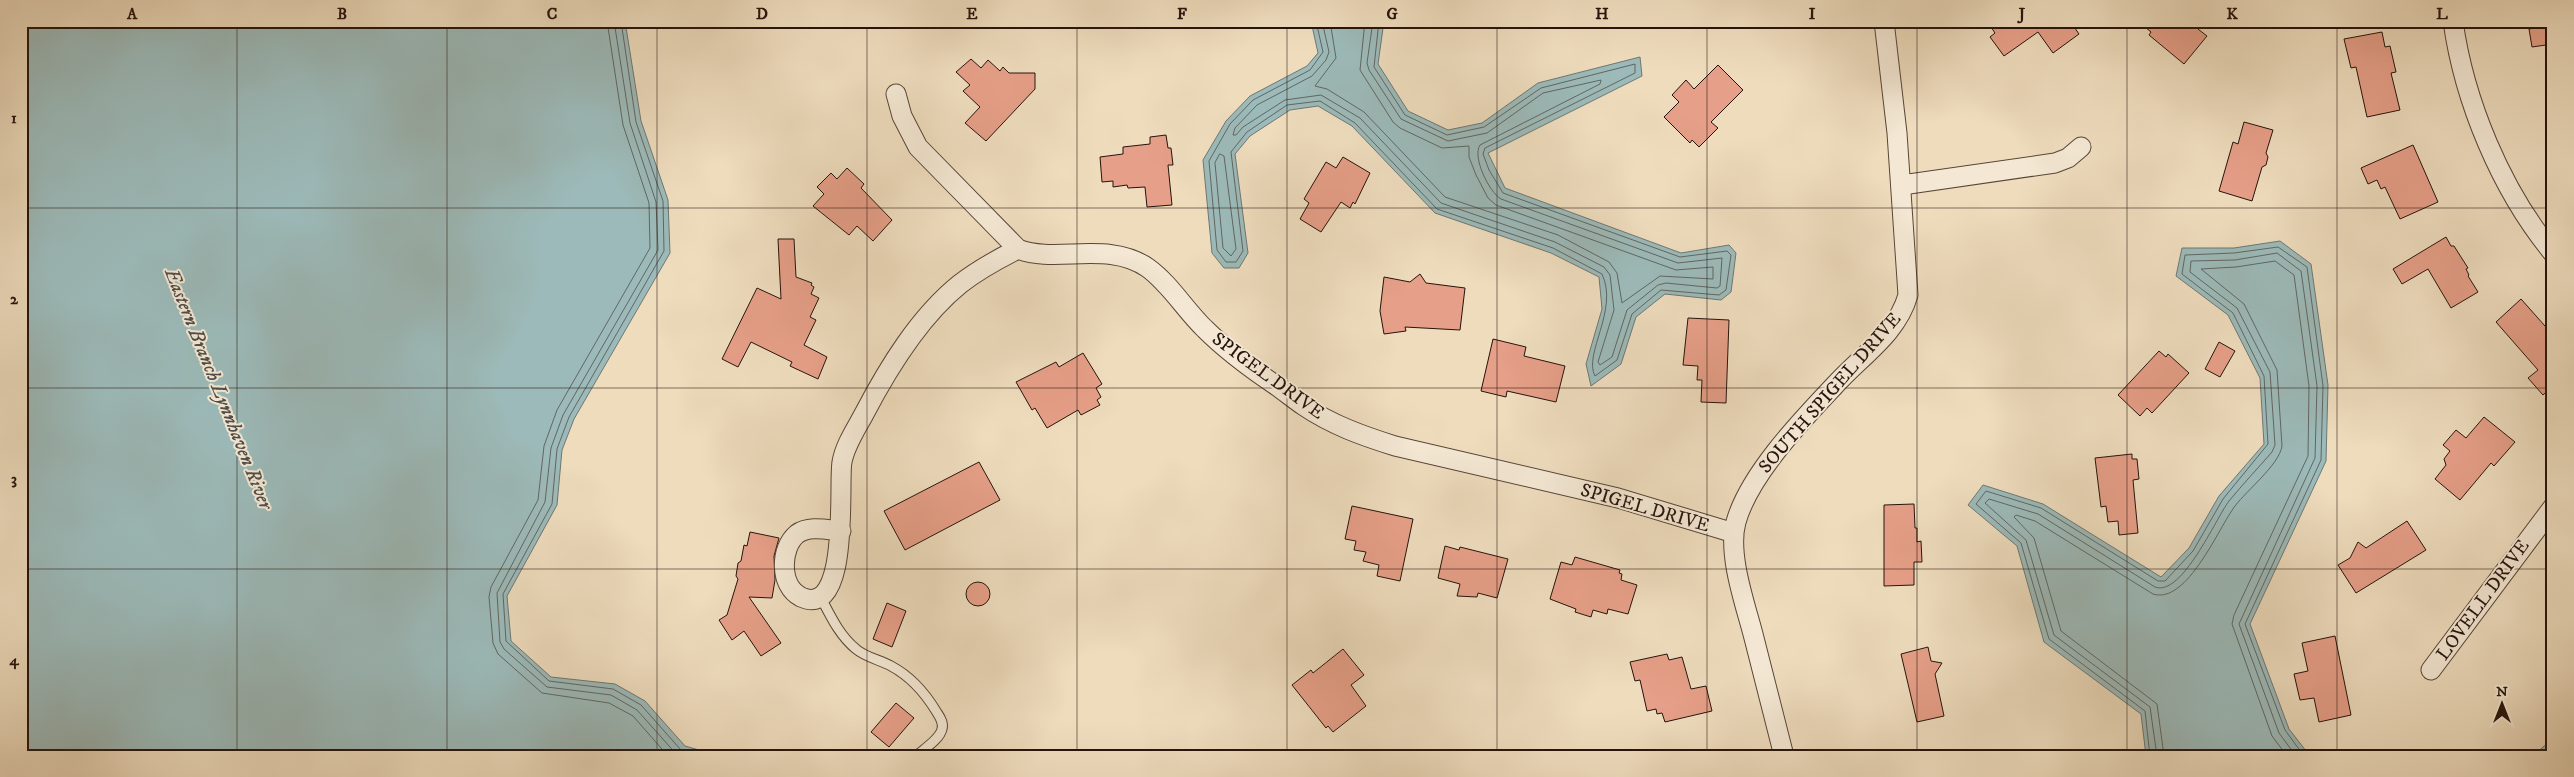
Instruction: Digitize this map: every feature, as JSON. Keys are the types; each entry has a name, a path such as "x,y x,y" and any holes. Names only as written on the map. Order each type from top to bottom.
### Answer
{"street":[{"name":"SOUTH SPIGEL DRIVE","path":"1784,756 1741,589 1734,534 1742,504 1754,480 1845,373 1894,327 1903,312 1908,295 1902,185 1884,21"},
{"path":"2453,21 2468,91 2485,138 2534,230 2553,253"},
{"path":"841,531 806,530 796,534 787,548 784,561 785,575 793,590 801,597 811,599 820,596 828,588 837,560 841,531 842,461 874,395 903,349 934,309 959,285 988,265 1018,249 918,147 902,116 896,94"},
{"path":"1902,185 2055,163 2068,158 2081,147"},
{"name":"SPIGEL DRIVE","path":"1018,249 1030,254 1075,252 1128,258 1148,268 1222,346 1305,407 1331,422 1366,437 1618,498 1734,534"},
{"name":"LOVELL DRIVE","path":"2431,670 2553,507"}],"lane":[{"path":"820,596 832,620 848,642 858,651 892,666 912,681 928,698 943,728 939,735 916,756"}],"water":[{"name":"Eastern Branch Lynnhaven River","path":"21,21 625,21 641,121 668,200 670,253 574,419 562,450 557,505 507,596 511,641 551,677 615,684 645,701 685,746 720,756 21,756"},
{"path":"1311,21 1384,21 1378,64 1408,111 1448,130 1482,123 1538,83 1640,57 1642,76 1488,153 1505,188 1681,253 1729,245 1736,253 1731,292 1721,300 1665,294 1636,317 1621,364 1591,386 1586,364 1602,309 1599,277 1551,253 1435,213 1352,126 1318,106 1290,110 1250,136 1235,154 1248,253 1239,268 1224,268 1212,253 1203,160 1226,121 1250,96 1307,66 1318,53"},
{"path":"2280,241 2311,264 2328,385 2326,461 2250,624 2289,729 2310,756 2146,756 2141,714 2044,642 2017,546 1968,505 1983,485 2043,504 2161,577 2189,548 2219,496 2264,444 2260,378 2228,315 2176,276 2182,248 2234,248"},
{"path":"2553,738 2553,756 2533,756"}],"building":[{"path":"1987,21 2070,21 2079,34 2053,53 2038,32 2004,56 1990,37 1995,33"},
{"path":"2138,21 2205,21 2198,29 2207,36 2184,64 2149,35 2151,32"},
{"path":"2553,25 2553,44 2532,47 2529,29"},
{"path":"2382,32 2385,47 2390,46 2396,72 2391,73 2400,110 2367,117 2356,67 2351,68 2344,39"},
{"path":"971,59 981,68 988,60 1000,71 1003,67 1009,73 1035,73 1035,89 986,141 965,123 980,107 963,91 970,85 956,72"},
{"path":"1718,65 1743,90 1711,122 1718,128 1699,147 1692,140 1690,143 1664,117 1679,102 1672,95 1686,80 1694,89"},
{"path":"2244,122 2273,130 2266,153 2268,157 2266,165 2262,167 2252,201 2219,191 2233,142 2238,144"},
{"path":"1166,135 1168,148 1171,148 1173,165 1168,165 1172,205 1147,207 1145,187 1128,188 1127,185 1113,187 1113,181 1102,182 1100,157 1123,154 1123,147 1150,144 1150,137"},
{"path":"2413,145 2438,202 2400,219 2385,187 2381,189 2377,180 2368,184 2361,168"},
{"path":"1343,157 1370,173 1355,204 1353,202 1350,208 1341,202 1321,232 1300,219 1309,203 1304,199 1326,162 1336,168"},
{"path":"847,168 864,184 861,188 892,220 873,241 857,226 849,235 813,206 824,194 817,187 831,173 837,179"},
{"path":"2446,237 2468,268 2466,269 2468,276 2478,292 2451,308 2428,269 2402,284 2393,269"},
{"path":"778,239 794,239 796,277 812,283 811,285 814,287 811,294 819,298 810,317 816,320 804,345 827,357 818,379 790,366 792,362 751,342 738,367 722,359 757,288 781,299"},
{"path":"1420,274 1426,283 1465,288 1460,330 1405,327 1406,331 1384,334 1380,311 1384,277 1410,282"},
{"path":"2521,299 2553,335 2553,386 2543,395 2528,378 2538,370 2496,322"},
{"path":"1688,318 1729,320 1726,403 1701,402 1702,380 1697,380 1698,366 1683,365"},
{"path":"1493,339 1526,347 1524,356 1565,366 1556,402 1507,391 1506,397 1481,391"},
{"path":"2219,342 2235,351 2220,377 2205,369"},
{"path":"2159,351 2166,357 2168,354 2189,373 2152,413 2147,408 2140,416 2118,395"},
{"path":"1083,353 1102,384 1096,388 1101,397 1097,400 1100,405 1081,415 1078,410 1047,428 1035,408 1032,410 1016,382 1056,362 1059,367"},
{"path":"2484,417 2515,442 2494,466 2491,463 2460,500 2435,479 2446,465 2444,459 2450,451 2443,445 2456,430 2466,438"},
{"path":"2132,454 2132,459 2137,459 2139,479 2133,480 2138,533 2119,535 2118,521 2108,522 2106,506 2101,507 2095,458"},
{"path":"979,462 1000,500 905,550 884,511"},
{"path":"1914,504 1915,528 1917,528 1917,542 1921,541 1922,562 1914,562 1914,585 1884,586 1884,505"},
{"path":"1352,506 1413,519 1400,581 1377,576 1379,565 1363,561 1366,552 1354,550 1356,541 1345,539"},
{"path":"2407,521 2426,550 2356,593 2338,565 2350,558 2358,542 2366,548"},
{"path":"750,532 779,538 774,556 775,580 772,598 749,597 781,643 761,656 744,631 732,640 719,620 727,615 738,579 736,576 738,563 741,561 744,545 747,546"},
{"path":"1445,546 1459,550 1460,547 1508,559 1497,598 1478,593 1477,597 1457,596 1460,584 1438,578"},
{"path":"1575,557 1620,570 1619,573 1622,574 1621,580 1637,585 1628,614 1608,609 1607,614 1593,610 1591,617 1575,612 1576,609 1550,599 1561,562 1572,565"},
{"path":"978,582 983,583 989,589 989,599 983,605 978,606 973,605 967,599 966,594 967,589 973,583"},
{"path":"887,603 906,611 892,647 873,639"},
{"path":"2335,636 2351,715 2319,722 2314,698 2300,700 2294,674 2308,671 2302,643"},
{"path":"1928,647 1931,661 1942,663 1935,674 1944,716 1917,722 1901,654"},
{"path":"1343,649 1364,675 1351,685 1366,706 1333,732 1328,726 1326,728 1292,685 1311,670 1313,673"},
{"path":"1667,654 1669,660 1682,657 1691,689 1706,686 1712,711 1665,722 1662,713 1657,714 1656,709 1647,711 1640,680 1635,681 1630,662"},
{"path":"896,703 914,718 889,747 871,732"}]}
